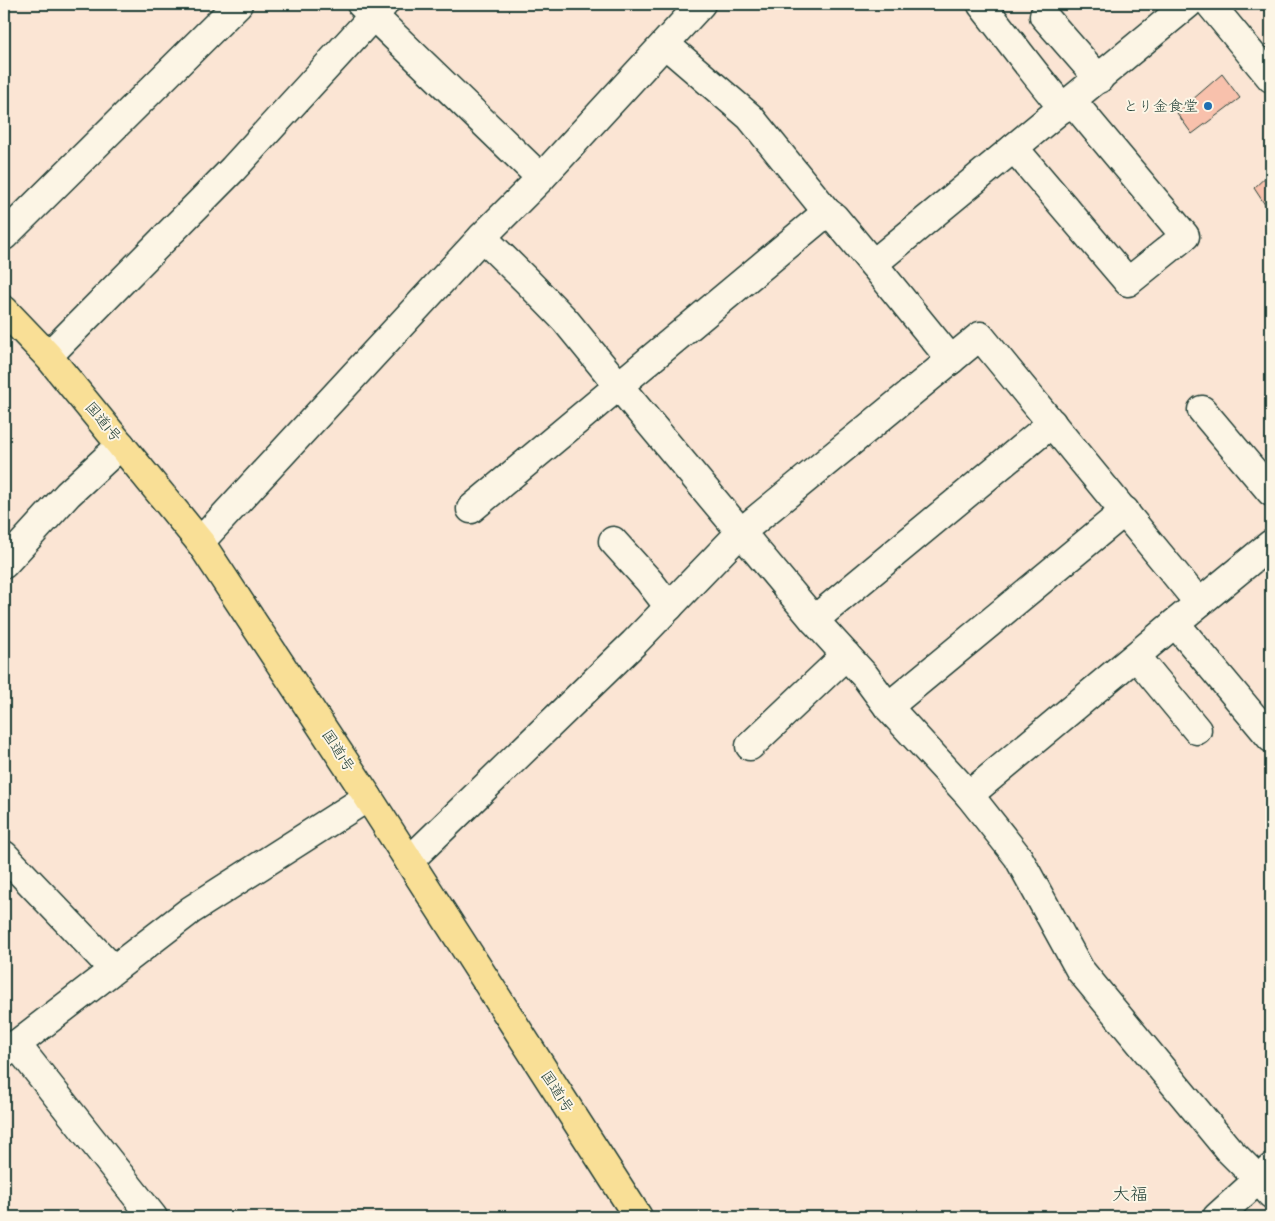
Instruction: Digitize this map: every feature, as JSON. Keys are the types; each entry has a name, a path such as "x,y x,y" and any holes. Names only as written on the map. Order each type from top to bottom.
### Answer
{"highway":[{"name":"国道1号","path":"4,310 48,356 200,542 368,797 638,1217"}],"street":[{"path":"4,236 238,4"},
{"path":"200,542 701,4"},
{"path":"873,264 1188,4"},
{"path":"1210,4 1271,78"},
{"path":"982,5 1032,71 1067,104 1185,236 1128,282 1014,148"},
{"path":"48,356 233,169 373,8 541,178"},
{"path":"1044,16 1098,79"},
{"path":"665,44 750,117 951,360"},
{"path":"471,509 827,212"},
{"path":"482,237 565,320 814,620 865,676 888,707 969,795 1018,857 1080,970 1228,1149 1267,1180 1216,1217"},
{"path":"409,862 627,650 741,532 980,336 1199,603"},
{"path":"1202,410 1271,492"},
{"path":"814,620 1052,423"},
{"path":"4,564 68,494 121,445"},
{"path":"888,707 1125,511"},
{"path":"613,541 649,581 669,607"},
{"path":"969,795 1271,544"},
{"path":"1174,623 1271,738"},
{"path":"750,746 846,655"},
{"path":"1136,656 1197,730"},
{"path":"153,1217 10,1049 191,910 368,797"},
{"path":"4,855 113,969"}],"building":[{"name":"とり金食堂","path":"1222,74 1240,98 1192,134 1177,113"},
{"path":"1271,172 1271,214 1254,188"}],"place":[{"name":"とり金食堂","path":"1208,106"}],"district":[{"name":"大福","path":"1130,1194"}]}
